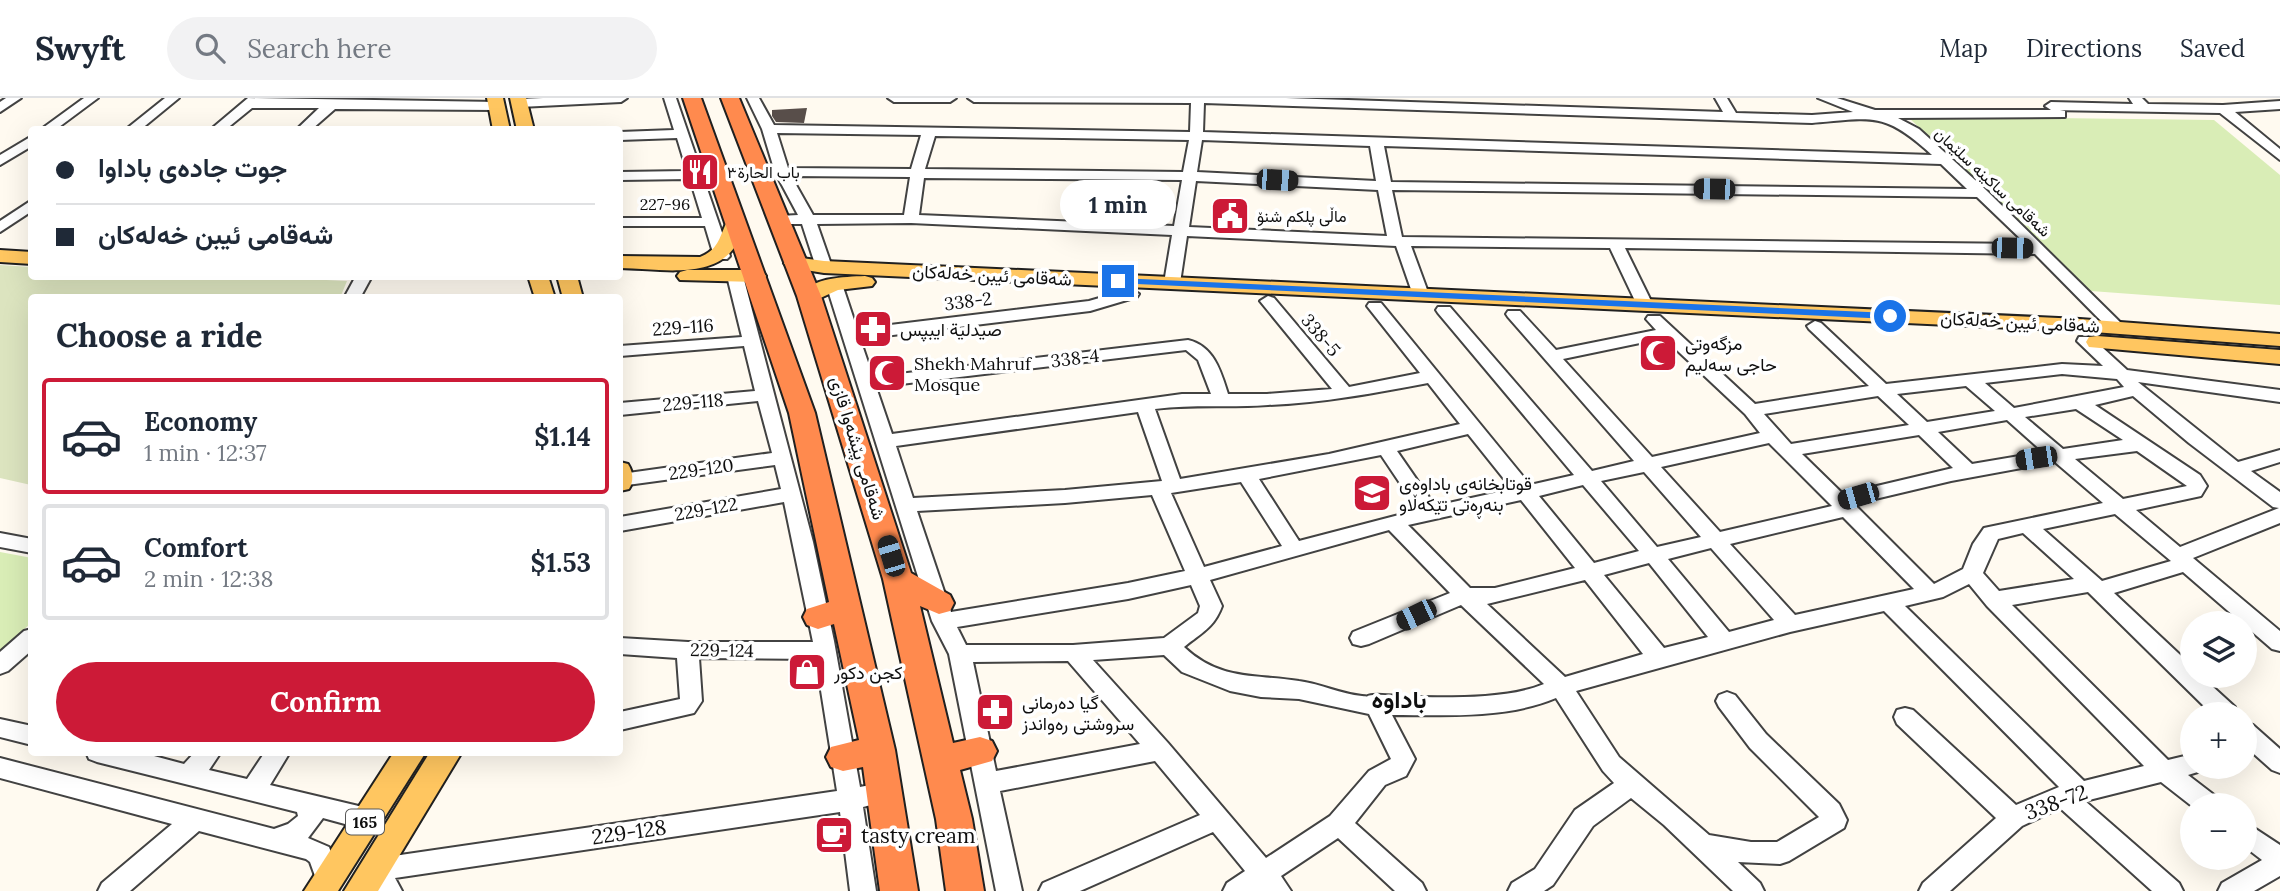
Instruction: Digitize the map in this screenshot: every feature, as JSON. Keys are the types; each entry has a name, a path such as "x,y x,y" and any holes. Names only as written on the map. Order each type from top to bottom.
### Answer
{"highway":[{"path":"692,98 722,223 802,413 878,750 899,891"},
{"name":"شەقامی پێشەوا قازی","path":"730,98 793,219 794,262 822,282 898,579 954,819 965,891"},
{"path":"898,579 941,612"},
{"path":"818,617 848,609"},
{"path":"844,757 878,750"},
{"path":"940,761 980,751"}],"main road":[{"path":"519,100 526,126"},
{"path":"496,102 501,126"},
{"path":"623,262 700,262 722,256 722,223"},
{"path":"0,243 28,245"},
{"path":"0,256 28,258"},
{"path":"623,275 746,276"},
{"name":"شەقامی ئیبن خەلەکان","path":"822,282 853,281 1514,314 1547,307"},
{"name":"شەقامی ئیبن خەلەکان","path":"822,282 1172,284 1421,295 1656,318 2085,341 2280,357"},
{"name":"شەقامی ئیبن خەلەکان","path":"1656,318 2117,327 2280,340"},
{"name":"165","path":"324,885 408,756"},
{"name":"165","path":"374,884 447,756"}],"street":[{"path":"0,108 15,98"},
{"path":"52,126 92,98"},
{"path":"136,126 173,98"},
{"path":"519,100 621,98"},
{"path":"670,98 695,175 722,223"},
{"path":"753,98 769,129 793,219 849,335 868,383 941,612 960,654 1009,891"},
{"path":"894,98 929,132 1376,142 1495,122 1578,112 1812,119 1871,114 2060,114 2048,102"},
{"path":"769,129 911,112 950,98"},
{"path":"974,98 1409,103 1495,122 1944,160"},
{"path":"1572,98 1578,112"},
{"path":"1649,98 1656,114"},
{"path":"1721,98 1732,117"},
{"name":"شەقامی ساکینە سلێمان","path":"1824,98 1908,127 1982,193 2117,327"},
{"path":"1172,284 1187,176 1206,99"},
{"path":"221,126 252,101 331,105 496,102"},
{"path":"2048,102 2140,103 2223,109 2280,105"},
{"path":"307,126 331,105"},
{"path":"2223,109 2280,156"},
{"path":"911,219 918,174 929,132"},
{"path":"623,136 681,134"},
{"path":"0,161 28,142"},
{"path":"1376,142 1384,186 1399,241 1421,295"},
{"path":"782,172 1187,176 1384,186 1982,193"},
{"path":"623,176 695,175"},
{"path":"0,228 28,207"},
{"path":"793,219 911,219 1181,229 1399,241 2039,249"},
{"name":"227-96","path":"623,222 722,223"},
{"path":"1615,243 1656,318 1751,410 1773,436 1931,593"},
{"path":"746,276 750,341 792,494 818,617 844,757 863,891"},
{"name":"338-2","path":"849,335 1090,306 1132,295"},
{"name":"338-5","path":"1268,301 1345,393"},
{"path":"1375,306 1659,658"},
{"path":"1444,310 1724,641"},
{"path":"1514,314 1790,624"},
{"path":"1552,356 1656,318"},
{"path":"1815,326 1967,470"},
{"name":"229-116","path":"623,351 750,341"},
{"path":"2085,341 2130,383 2236,470 2280,502"},
{"name":"338-4","path":"868,383 1188,345 1198,347 1205,356 1221,398"},
{"path":"1751,410 1881,390 2062,369 2091,370 2130,383 2280,396"},
{"path":"886,441 1145,405 1221,398 1267,400 1345,393 1430,377"},
{"path":"1970,380 2280,643"},
{"path":"1788,450 2079,402 2130,383"},
{"name":"229-118","path":"623,409 767,395"},
{"path":"1169,646 1190,666 1230,682 1261,688 1299,690 1361,705 1375,703 1424,706 1504,702 1534,698 1561,687 1659,658 1790,624 1931,593 1972,573 1986,537 1991,533 2194,491 2197,486 2193,480 2079,402"},
{"path":"960,654 1073,653 1169,646 1211,613 1211,606 1166,487 1145,405"},
{"path":"906,505 1086,495 1166,487 1386,449 1472,427"},
{"path":"941,612 1128,591 1199,576 1393,522 1773,436"},
{"path":"1361,638 1465,596 1495,596 1716,540 1843,506 1897,485 1967,470 2142,444"},
{"path":"1386,449 1431,514"},
{"path":"2236,470 2280,456"},
{"name":"229-120","path":"623,478 782,458"},
{"path":"1246,475 1294,549"},
{"name":"229-122","path":"623,523 792,494"},
{"path":"1994,600 2095,587 2182,560 2280,515"},
{"path":"1393,522 1465,596 1561,687 1611,764 1631,784 1674,817 1700,845 1751,891"},
{"path":"2026,525 2215,702"},
{"path":"0,540 28,545"},
{"path":"1972,573 1994,600 2163,770 2193,793"},
{"path":"1889,603 2071,794 2170,891"},
{"path":"0,665 28,640"},
{"name":"229-124","path":"623,646 688,650 824,651"},
{"path":"623,720 676,711 691,701 688,650"},
{"path":"1073,653 1160,750 1278,891"},
{"path":"1700,845 1751,853 1780,853 1835,820 1830,811 1758,741 1727,701"},
{"path":"1236,891 1339,824 1377,778 1398,769 1403,759 1375,703"},
{"path":"1905,717 2013,818"},
{"path":"0,728 28,735"},
{"path":"988,783 1160,750"},
{"path":"112,756 367,819"},
{"path":"188,776 206,756"},
{"path":"252,791 276,756"},
{"name":"338-72","path":"1932,891 2013,818 2071,794 2180,767"},
{"path":"0,768 312,850 320,855 324,885"},
{"path":"1521,891 1544,877 1584,818 1631,784"},
{"name":"229-128","path":"374,884 885,792"},
{"path":"276,839 298,832 307,824 311,817 307,805"},
{"path":"111,891 196,819"},
{"path":"1052,891 1217,819"},
{"path":"1339,824 1413,891"},
{"path":"2231,891 2280,861 2257,843"}],"green space":[{"path":"1907,116 2214,120 2280,175 2280,305 2091,291"},
{"path":"0,265 28,267 28,280 347,281 342,294 28,294 28,484 0,478"},
{"path":"0,552 28,557 28,626 0,651"}],"building":[{"path":"807,108 804,123 776,122 772,116 772,110"}],"place":[{"name":"باب الحارة٣","path":"700,172"},
{"name":"ماڵی پلکم شنۆ","path":"1230,216"},
{"name":"صيدلية ایبپس","path":"873,329"},
{"name":"مزگەوتی حاجی سەلیم","path":"1658,353"},
{"name":"Shekh Mahruf Mosque","path":"887,373"},
{"name":"قوتابخانەی باداوەی بنەڕەتی تێکەڵاو","path":"1372,493"},
{"name":"كجن دكور","path":"807,672"},
{"name":"گیا دەرمانی سروشتی رەواندز","path":"995,712"},
{"name":"tasty cream","path":"834,835"}],"district":[{"name":"باداوە","path":"1399,699"}],"route":[{"path":"1118,281 1890,316"}]}
